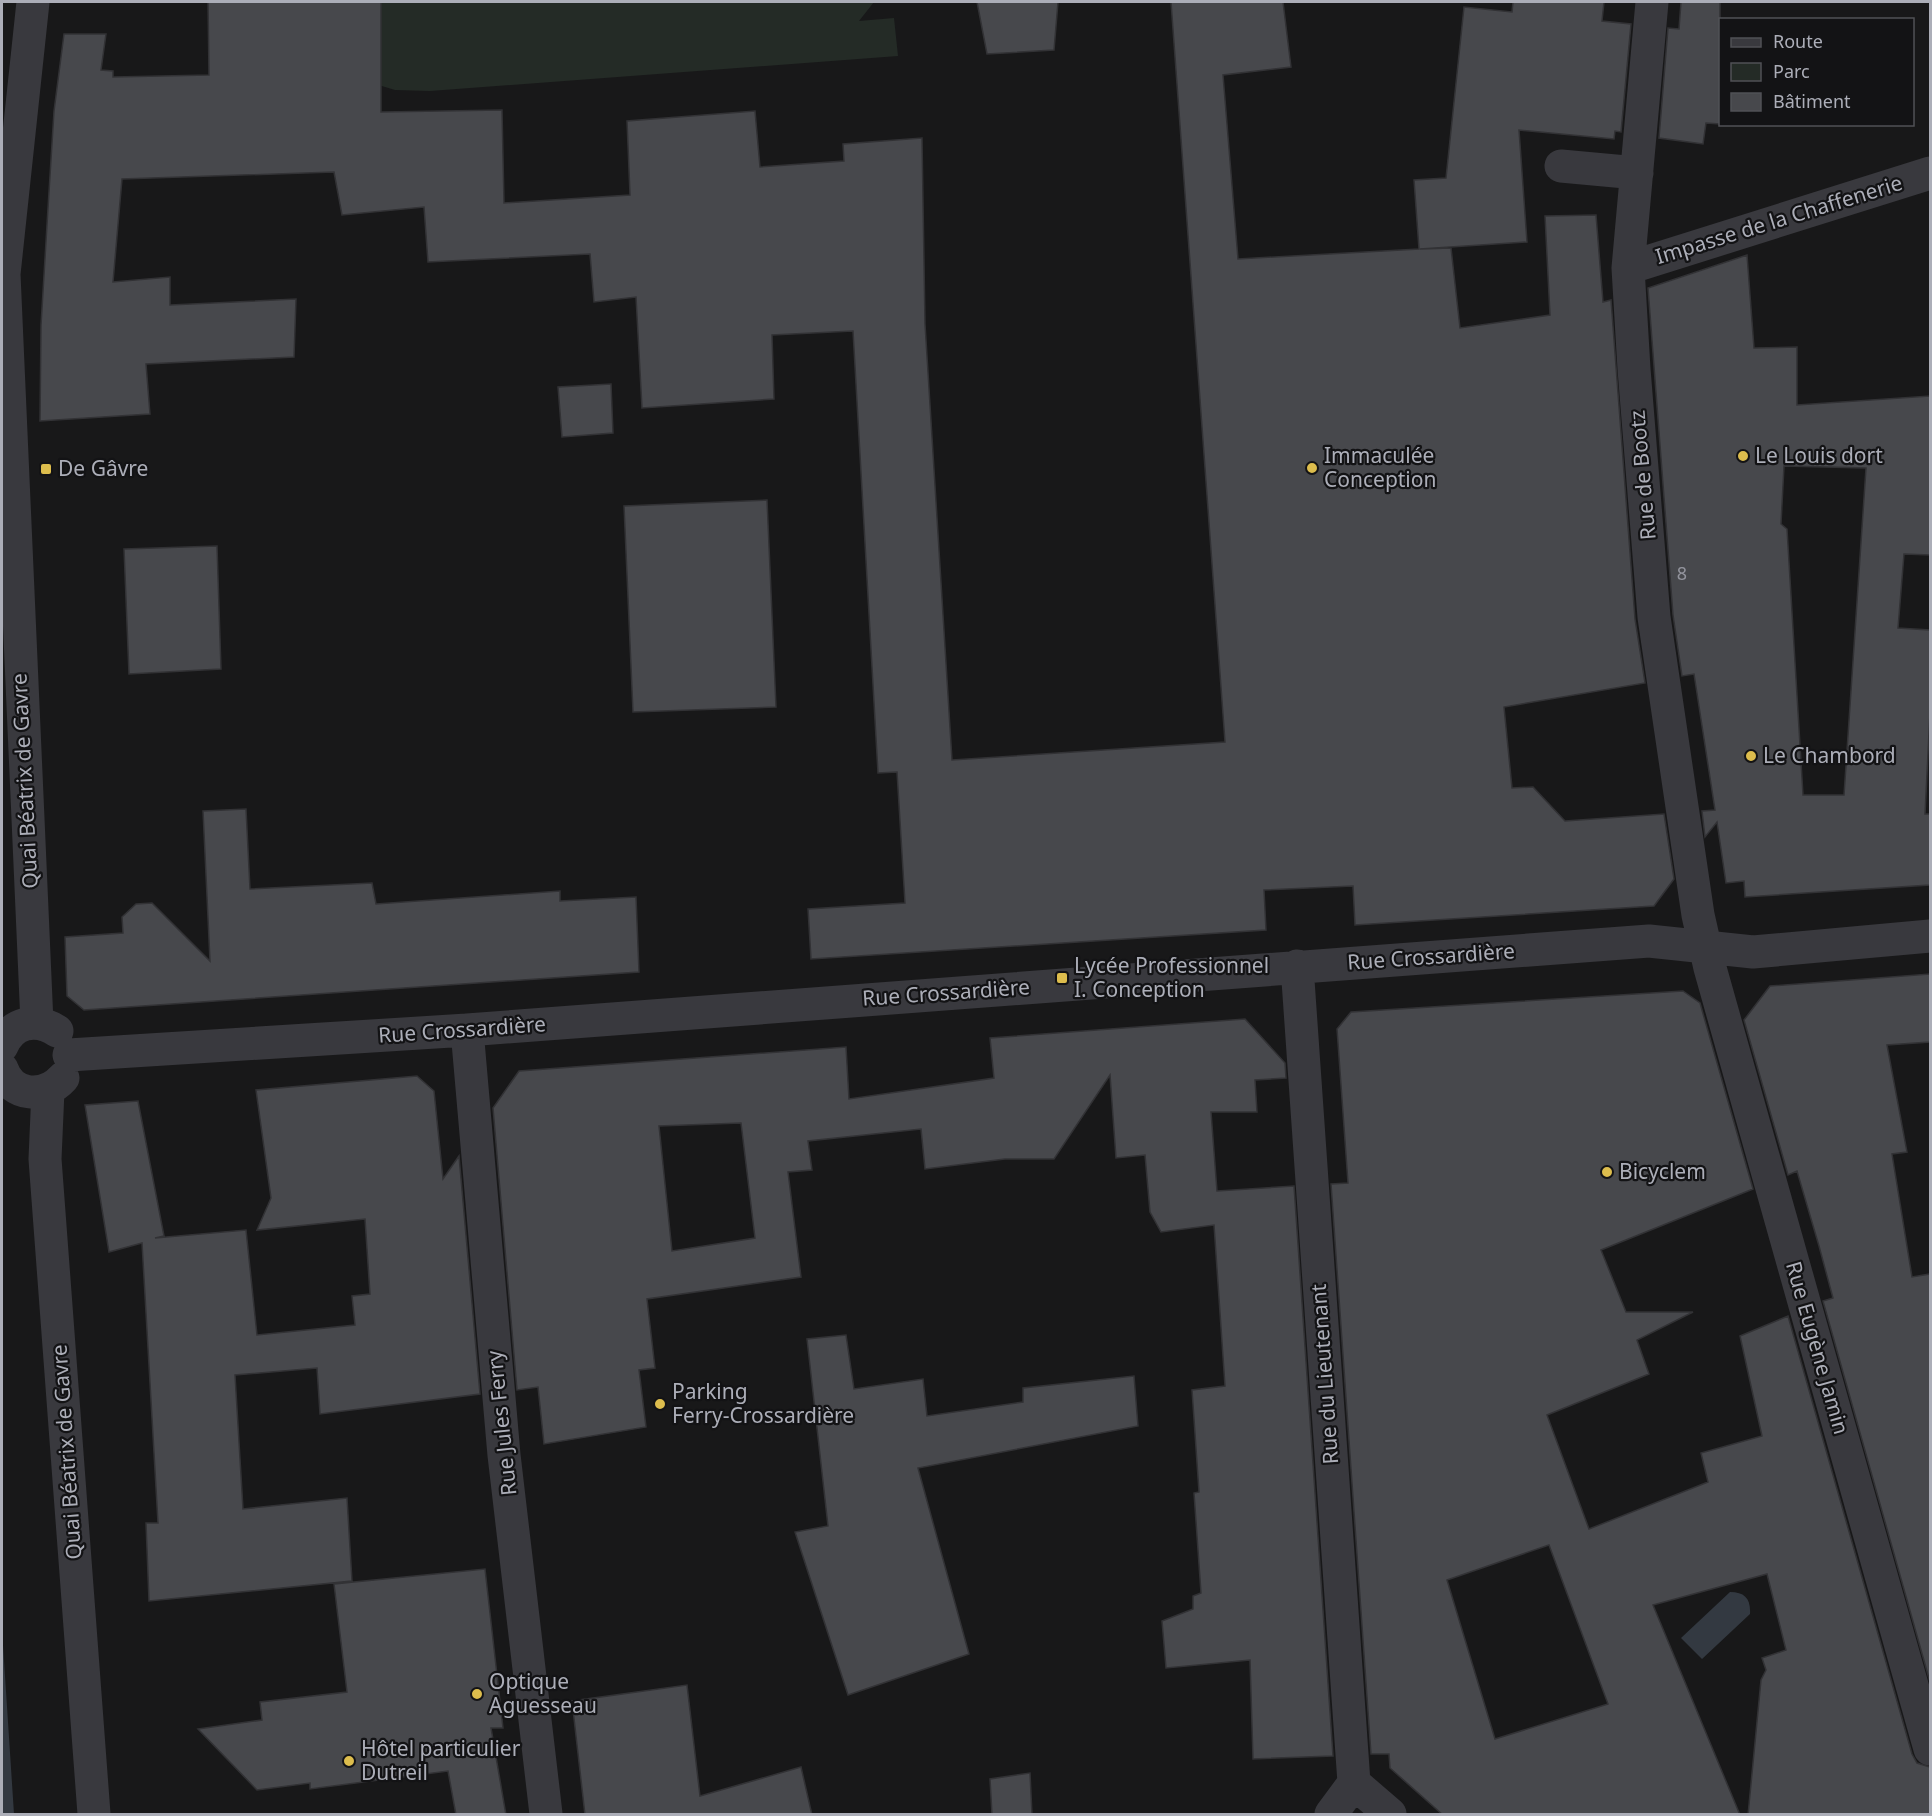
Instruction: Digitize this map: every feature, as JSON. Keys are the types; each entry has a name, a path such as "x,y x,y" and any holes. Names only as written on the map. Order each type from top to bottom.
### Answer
{"street":[{"name":"Quai Béatrix de Gavre","path":"33,2 4,274 37,1023"},
{"name":"Rue de Bootz","path":"1652,2 1628,268 1654,617 1697,907 1706,946"},
{"path":"1561,166 1637,173"},
{"name":"Impasse de la Chaffenerie","path":"1628,268 1930,173"},
{"name":"Rue Crossardière","path":"69,1055 467,1030 1649,941 1752,952 1930,936"},
{"name":"Rue Eugène Jamin","path":"1706,946 1930,1749"},
{"name":"Rue du Lieutenant","path":"1297,966 1354,1783"},
{"path":"2,1046 9,1034 17,1027 37,1023 47,1025 63,1037 69,1055 64,1076 48,1090 37,1093 17,1089 9,1082 2,1069"},
{"name":"Rue Jules Ferry","path":"467,1030 504,1455 546,1815"},
{"name":"Quai Béatrix de Gavre","path":"48,1090 45,1159 93,1815"},
{"path":"1331,1815 1354,1783 1390,1815"}],"green space":[{"path":"281,2 874,2 859,21 894,18 898,56 430,91 395,90 362,80 285,12"}],"shaded area":[{"path":"1730,1592 1740,1593 1746,1597 1750,1614 1702,1659 1681,1638"},
{"path":"2,1630 14,1814 2,1814"}],"building":[{"path":"208,2 381,2 381,112 502,110 504,203 630,195 627,121 755,111 760,167 844,161 843,144 922,138 925,324 952,760 1225,742 1171,2 1283,2 1291,67 1223,75 1238,259 1419,249 1414,180 1446,178 1464,7 1512,12 1513,2 1604,2 1602,21 1631,24 1621,132 1615,131 1614,139 1519,130 1527,242 1420,249 1451,248 1460,328 1550,315 1545,216 1596,215 1603,302 1611,300 1635,619 1645,683 1504,707 1512,788 1533,787 1565,821 1664,814 1674,879 1654,906 1355,925 1353,886 1264,890 1266,930 811,959 808,909 905,903 897,772 878,773 853,331 772,335 774,399 642,408 636,297 594,302 590,254 428,262 424,207 342,215 334,172 122,179 113,282 170,277 170,305 296,299 294,357 146,364 150,414 40,421 41,325 54,111 64,34 106,34 101,70 113,71 113,77 209,75"},
{"path":"977,2 1058,2 1054,50 987,54"},
{"path":"1681,2 1720,2 1719,124 1706,123 1703,144 1659,138 1668,28 1679,29"},
{"path":"1747,255 1754,348 1797,347 1797,405 1930,396 1930,555 1904,554 1898,628 1930,630 1930,713 1925,814 1930,814 1930,885 1745,897 1744,881 1726,883 1717,822 1705,837 1702,811 1715,810 1694,674 1682,676 1673,615 1648,288","holes":["1784,466 1866,468 1844,795 1803,795 1787,529 1781,524"]},
{"path":"611,384 613,433 562,437 558,387"},
{"path":"767,500 776,707 633,712 624,506"},
{"path":"217,546 221,669 129,674 124,549"},
{"path":"246,809 250,889 372,883 376,904 560,891 560,901 636,897 639,972 84,1010 67,996 65,937 123,933 122,917 136,904 152,903 210,961 203,811"},
{"path":"1930,974 1930,1042 1887,1045 1907,1152 1892,1154 1912,1277 1930,1274 1930,1682 1823,1301 1833,1298 1819,1246 1797,1171 1788,1175 1744,1020 1770,986"},
{"path":"1683,991 1700,1003 1753,1189 1601,1250 1626,1312 1693,1312 1637,1340 1649,1374 1547,1415 1589,1529 1708,1482 1701,1453 1762,1436 1740,1336 1788,1316 1912,1754 1917,1763 1930,1767 1930,1815 1748,1815 1761,1680 1766,1670 1762,1658 1786,1650 1767,1574 1653,1605 1740,1815 1443,1815 1390,1768 1389,1754 1371,1754 1331,1184 1348,1183 1337,1029 1351,1012","holes":["1549,1545 1608,1704 1495,1739 1447,1580"]},
{"path":"1245,1019 1285,1063 1286,1078 1255,1080 1257,1112 1211,1112 1217,1191 1294,1186 1333,1756 1253,1759 1250,1660 1166,1668 1162,1621 1193,1609 1193,1596 1201,1593 1194,1493 1199,1492 1192,1390 1225,1386 1214,1225 1161,1232 1150,1212 1145,1155 1116,1158 1110,1075 1054,1159 1005,1159 925,1169 921,1129 808,1141 812,1170 788,1172 801,1277 647,1299 655,1368 639,1370 646,1427 544,1444 538,1387 517,1390 493,1108 519,1071 846,1047 849,1099 994,1078 990,1038","holes":["741,1123 755,1238 672,1251 659,1126"]},
{"path":"417,1076 434,1091 443,1179 459,1156 480,1394 320,1414 317,1368 235,1375 243,1509 347,1498 352,1581 149,1601 146,1523 158,1523 142,1243 109,1252 85,1105 138,1101 164,1236 155,1238 246,1230 257,1335 355,1325 352,1296 370,1294 365,1219 257,1230 271,1198 256,1090"},
{"path":"846,1335 854,1389 923,1379 927,1416 1023,1402 1023,1388 1134,1376 1138,1426 918,1468 969,1654 848,1695 795,1532 828,1526 807,1339"},
{"path":"485,1569 503,1728 491,1728 506,1815 456,1815 448,1771 310,1789 310,1783 257,1790 198,1729 262,1720 260,1702 347,1692 334,1584"},
{"path":"687,1685 700,1796 801,1767 812,1815 585,1815 572,1701"},
{"path":"1030,1773 1032,1815 992,1815 990,1779"}],"place":[{"name":"Le Louis dort","path":"1743,456"},
{"name":"Immaculée Conception","path":"1312,468"},
{"name":"De Gâvre","path":"46,469"},
{"name":"Le Chambord","path":"1751,756"},
{"name":"Lycée Professionnel I. Conception","path":"1062,978"},
{"name":"Bicyclem","path":"1607,1172"},
{"name":"Parking Ferry-Crossardière","path":"660,1404"},
{"name":"Optique Aguesseau","path":"477,1694"},
{"name":"Hôtel particulier Dutreil","path":"349,1761"}]}
